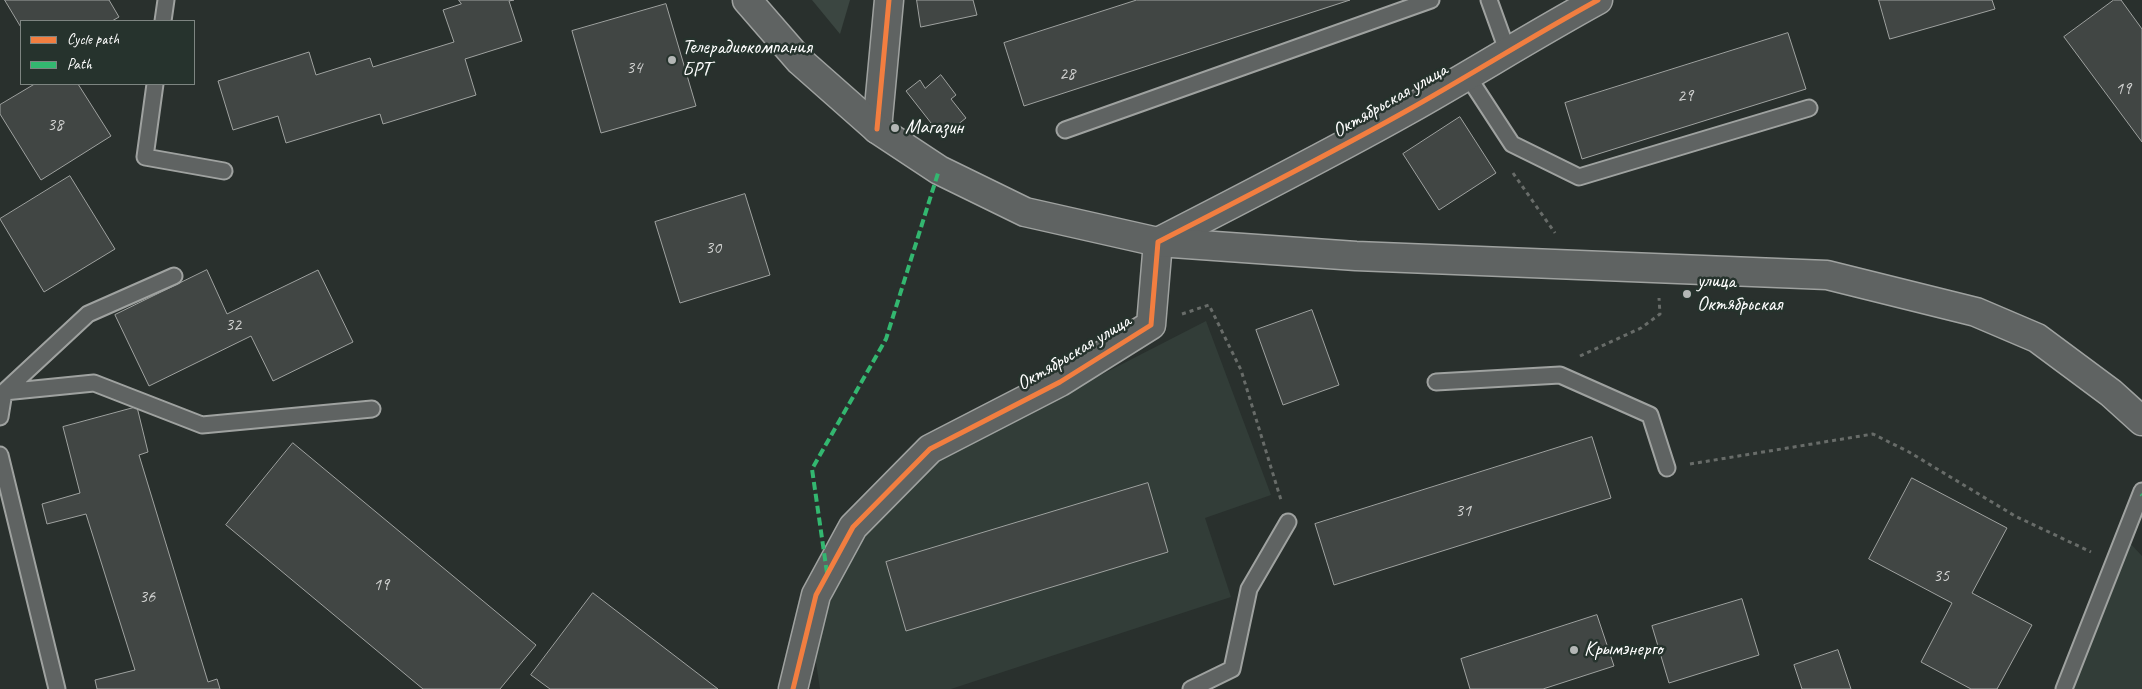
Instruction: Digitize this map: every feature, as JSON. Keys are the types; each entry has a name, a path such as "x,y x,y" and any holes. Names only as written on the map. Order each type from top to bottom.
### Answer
{"main road":[{"path":"747,0 800,61 877,129 939,170 1025,212 1158,242 1356,256 1827,275 1976,312 2037,338 2111,393 2142,421"},
{"path":"877,129 889,0"},
{"name":"Октябрьская улица","path":"793,689 816,595 853,527 930,449 1060,382 1151,324 1158,242 1286,177 1598,0"}],"lane":[{"path":"163,20 166,0"},
{"path":"1065,130 1431,0"},
{"path":"1489,0 1508,50"},
{"path":"1467,75 1512,144 1579,177 1809,108"},
{"path":"155,85 145,156 224,171"},
{"path":"0,417 4,392 88,314 174,276"},
{"path":"1436,382 1560,375 1650,415 1667,468"},
{"path":"4,392 94,383 202,425 372,409"},
{"path":"0,455 58,689"},
{"path":"2064,689 2142,491"},
{"path":"1191,689 1232,669 1249,589 1288,522"}],"path":[{"path":"1151,324 1209,305 1241,370 1288,522"},
{"path":"1560,375 1583,352 1641,328"},
{"path":"1667,468 1873,434 1909,452 2015,516 2114,563"}],"shaded area":[{"path":"812,0 850,0 840,34"},
{"path":"1206,321 1271,495 1205,518 1231,597 951,689 820,689 813,642 859,536 941,457"},
{"path":"2128,541 2142,556 2142,689 2073,689"}],"building":[{"path":"5,0 109,0 119,17 114,20 20,20 20,25"},
{"path":"459,0 514,0 509,1 522,41 465,59 476,95 383,124 380,114 286,143 278,116 233,130 218,81 309,52 316,75 370,58 373,67 454,42 443,10 461,4"},
{"path":"917,0 973,0 977,15 921,27"},
{"path":"1137,0 1350,0 1024,106 1004,43"},
{"path":"1879,0 1992,0 1995,9 1890,39"},
{"path":"2114,0 2121,0 2142,29 2142,142 2064,37"},
{"path":"666,4 696,106 601,133 572,31"},
{"path":"1788,33 1806,89 1582,159 1565,103"},
{"path":"941,75 956,95 951,99 966,118 942,137 906,91 920,80 925,88"},
{"path":"33,85 79,85 111,136 41,180 0,114 0,105"},
{"path":"1460,117 1496,173 1439,210 1403,154"},
{"path":"70,176 115,249 44,292 0,219"},
{"path":"745,194 770,275 680,303 655,222"},
{"path":"207,270 227,314 318,270 353,342 273,381 251,336 149,386 115,315"},
{"path":"1312,310 1339,385 1283,405 1256,330"},
{"path":"137,407 148,452 139,455 208,682 217,679 220,689 97,689 95,680 135,670 86,514 47,524 42,504 80,493 63,427"},
{"path":"1592,437 1611,498 1334,585 1315,524"},
{"path":"293,443 536,645 500,689 423,689 226,525"},
{"path":"1912,478 2007,528 1972,593 2032,625 1997,689 1971,689 1921,662 1952,603 1869,559"},
{"path":"1148,483 1168,552 906,631 886,562"},
{"path":"593,593 718,689 550,689 531,675"},
{"path":"1742,599 1759,655 1669,683 1652,626"},
{"path":"1597,615 1614,666 1543,689 1470,689 1461,659"},
{"path":"1838,650 1851,689 1802,689 1794,665"}],"marked path":[{"path":"827,573 812,469 886,339 939,170"}],"cycle path":[{"path":"877,129 889,0"},
{"path":"793,689 816,595 853,527 930,449 1060,382 1151,325 1158,242 1377,127 1598,0"}],"place":[{"name":"Телерадиокомпания БРТ","path":"672,60"},
{"name":"Магазин","path":"895,128"},
{"name":"улица Октябрьская","path":"1687,294"},
{"name":"Крымэнерго","path":"1574,650"}]}
